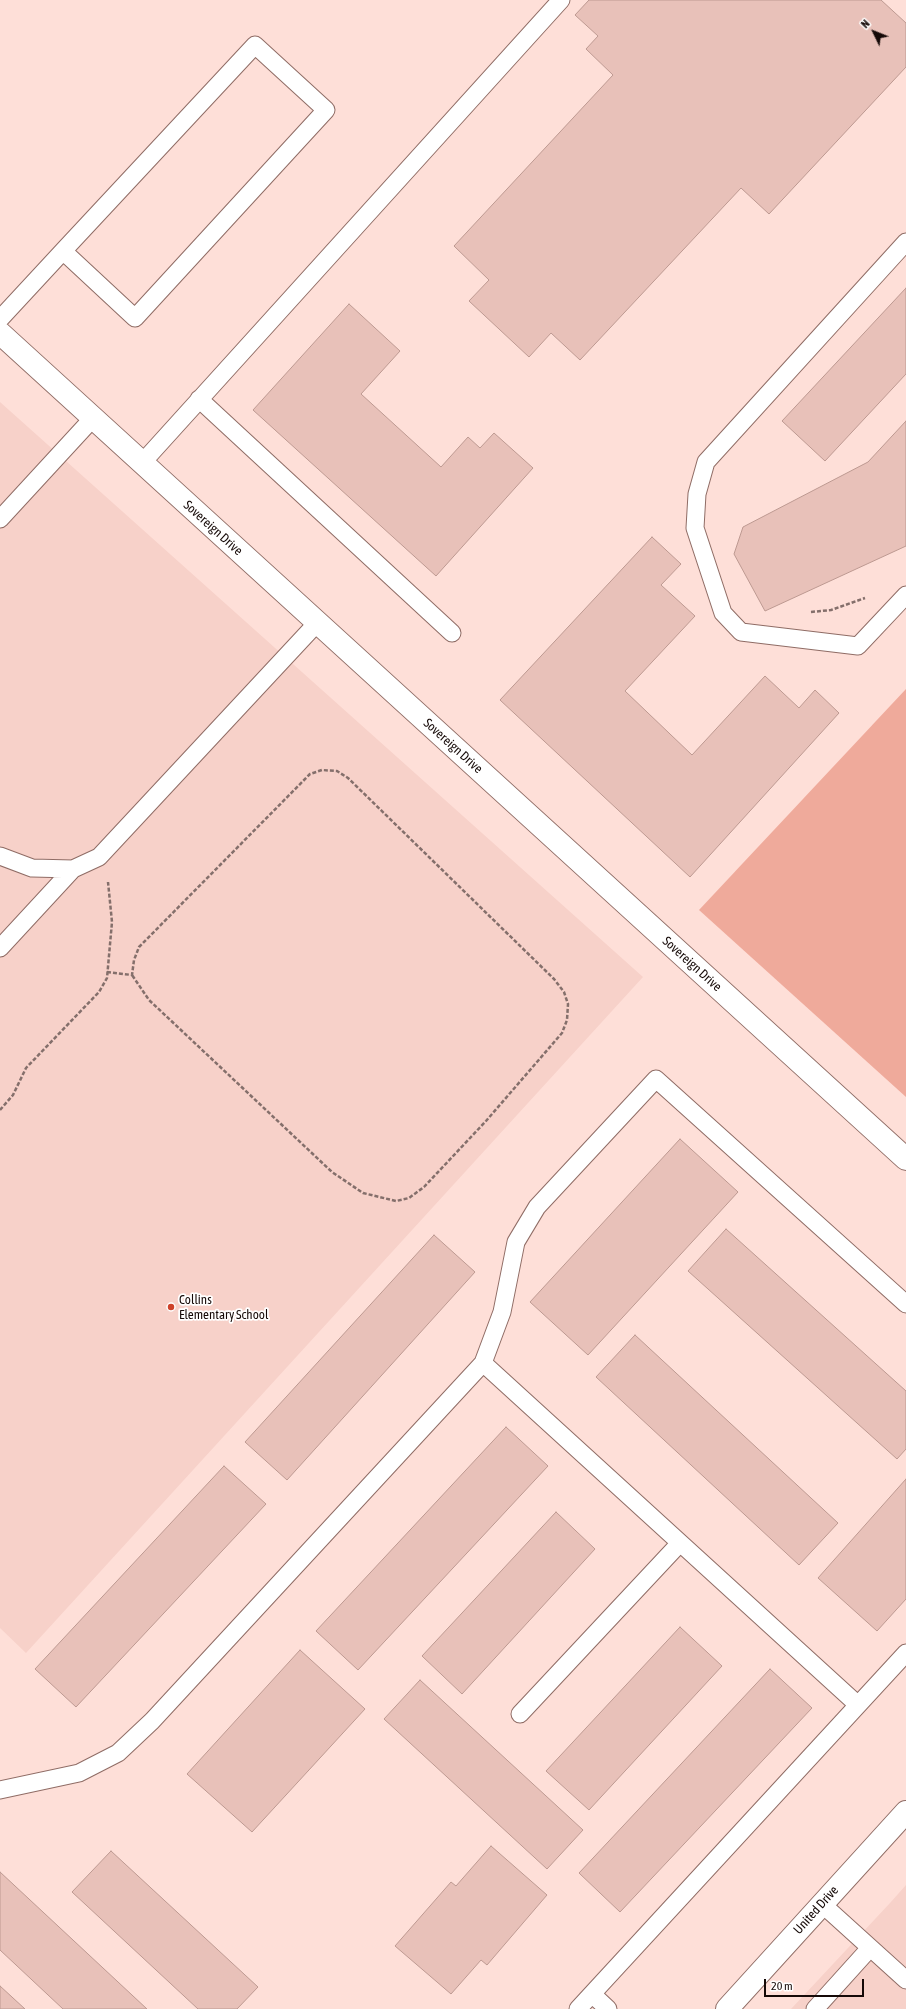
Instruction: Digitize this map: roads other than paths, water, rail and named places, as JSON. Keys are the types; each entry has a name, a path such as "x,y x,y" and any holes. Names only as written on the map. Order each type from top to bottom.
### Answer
{"street":[{"name":"Sovereign Drive","path":"0,333 906,1159"},
{"name":"United Drive","path":"727,2009 906,1812"}],"lane":[{"path":"142,463 561,0"},
{"path":"0,318 62,251 254,45 326,110 135,318 62,251"},
{"path":"906,242 706,462 697,494 695,528 723,614 741,632 858,646 906,595"},
{"path":"199,399 452,633"},
{"path":"0,519 93,418"},
{"path":"0,948 73,869 99,857 317,623"},
{"path":"0,856 32,868 73,869"},
{"path":"0,1790 79,1773 118,1753 152,1721 483,1363 502,1312 516,1242 537,1207 656,1079 906,1304"},
{"path":"483,1363 858,1705"},
{"path":"520,1714 680,1543"},
{"path":"578,2009 906,1653"},
{"path":"822,1904 906,1980"},
{"path":"815,2009 870,1948"},
{"path":"592,1994 608,2009"}],"place":[{"name":"Collins Elementary School","path":"171,1307"}]}
